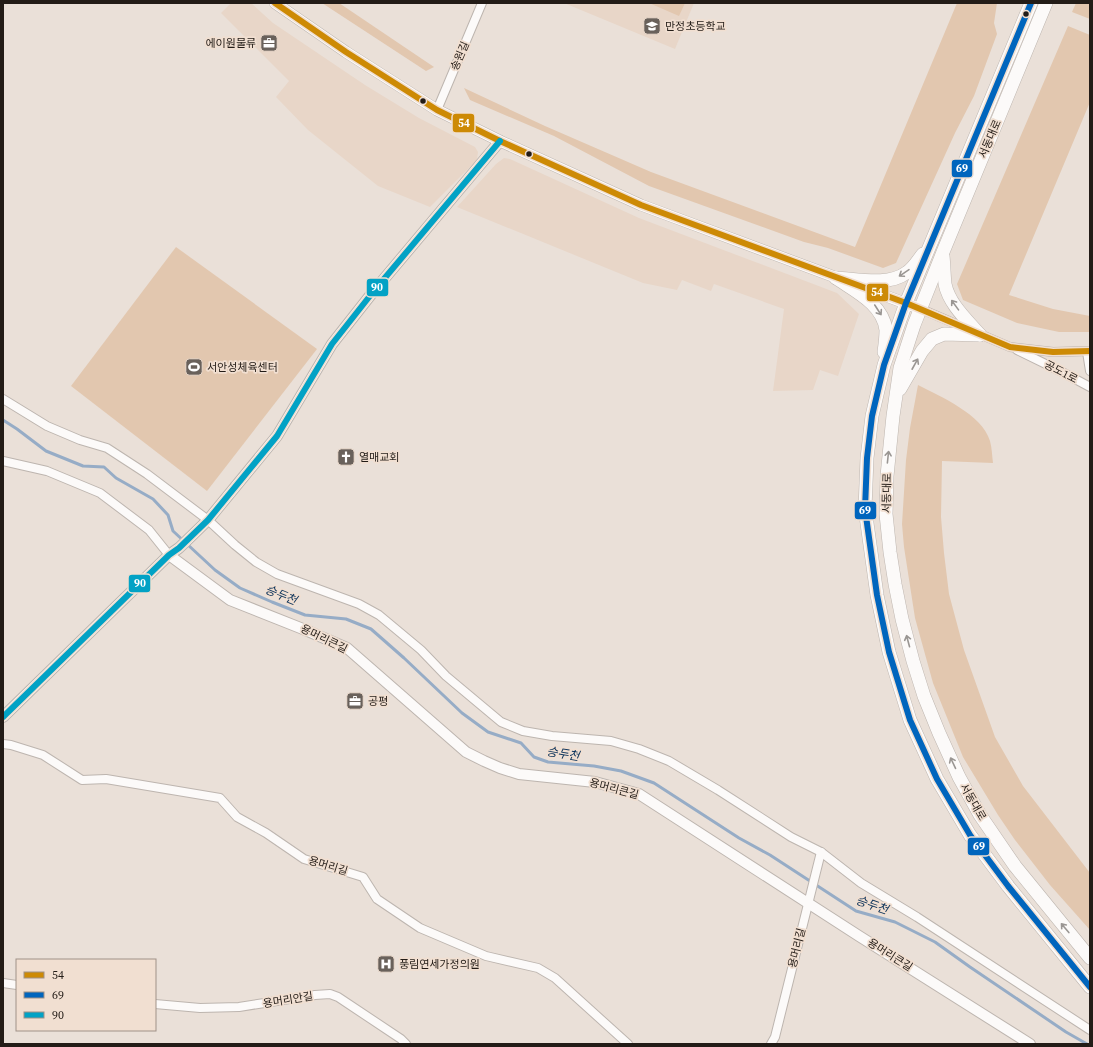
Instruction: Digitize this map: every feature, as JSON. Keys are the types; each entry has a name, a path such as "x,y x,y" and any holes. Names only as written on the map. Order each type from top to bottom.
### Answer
{"main road":[{"path":"275,3 346,52 437,110 500,142 641,205 921,309"},
{"name":"서동대로","path":"1030,3 906,303 884,365 872,416 867,458 865,509 877,595 889,652 910,720 937,779 970,835 1008,886 1090,987"},
{"name":"서동대로","path":"1046,3 943,252 914,325 900,368 887,476 886,514 890,552 902,619 913,661 924,696 959,777 980,815 1015,866 1090,958"},
{"path":"836,278 881,281 896,278 907,273 931,245"},
{"path":"943,252 946,285 951,300 980,335"},
{"path":"836,278 874,304 881,315 886,329 884,365"},
{"path":"896,398 922,351 932,339 944,334 980,335"}],"street":[{"name":"송원길","path":"437,110 482,3"},
{"path":"3,717 169,555 179,548 206,523 277,436 332,344 500,142"},
{"path":"921,309 1010,347 1053,352 1088,351 1090,371"},
{"name":"공도1로","path":"1010,347 1090,387"},
{"path":"3,399 47,426 80,440 107,448 147,474 256,562 277,574 359,604 379,615 421,650 446,676 502,722 523,731 552,736 611,741 639,749 669,761 718,790 791,837 821,852 861,883 917,917 1090,1030"},
{"path":"3,461 46,471 100,493 148,530 169,555"},
{"name":"용머리큰길","path":"169,555 230,600 347,648 466,752 500,768 520,774 594,782 639,794 1030,1044"},
{"name":"용머리길","path":"3,744 43,755 82,780 106,779 220,798 237,817 266,833 304,859 363,877 377,899 420,928 486,956 538,968 555,978 628,1044"},
{"name":"용머리길","path":"771,1044 775,1037 821,852"},
{"path":"3,983 16,985"},
{"name":"용머리안길","path":"156,1004 200,1008 239,1007 330,994 338,997 401,1039 406,1044"}],"shaded area":[{"path":"231,3 251,3 273,23 365,85 419,118 475,147 478,152 477,160 430,207 378,186 308,130 276,97 289,81 221,13"},
{"path":"322,3 339,3 434,67 426,71"},
{"name":"만정초등학교","path":"564,3 694,3 675,49"},
{"path":"649,3 685,3 679,16"},
{"path":"957,3 997,3 994,23 997,34 974,96 955,133 896,263 883,268 828,248 804,242 649,186 554,136 470,100 464,88 545,126 651,172 855,247"},
{"path":"1076,3 1090,3 1090,19 1072,12"},
{"path":"1068,26 1090,35 1090,102 1009,295 1053,309 1090,316 1090,332 1059,332 1017,323 963,300 957,284"},
{"path":"504,158 510,159 639,218 837,293 859,314 838,376 820,370 813,390 773,391 784,309 714,284 711,291 682,280 677,290 643,283 457,207 496,164"},
{"name":"서안성체육센터","path":"176,247 317,349 207,491 71,386"},
{"path":"918,385 960,407 979,423 986,431 990,441 993,463 942,461 941,517 949,594 964,650 995,737 1023,786 1090,873 1090,930 1050,885 1015,840 998,815 963,757 933,683 915,618 902,524 906,460"}],"waterway":[{"name":"승두천","path":"3,420 46,451 83,466 104,467 116,478 153,499 168,515 173,531 215,570 240,588 305,615 346,619 371,629 462,713 488,732 521,743 534,757 548,762 594,766 621,771 654,783 739,838 770,855 856,911 895,922 935,942 1066,1032 1087,1044"}],"transit line":[{"name":"54","path":"275,3 346,52 437,110 500,141 641,205 906,303 1010,347 1053,352 1090,351"},
{"name":"69","path":"1031,3 906,303 884,365 872,416 867,458 865,509 877,595 889,652 910,720 937,779 970,835 1008,886 1090,987"},
{"name":"90","path":"3,717 169,555 179,548 208,520 277,436 332,344 373,292 500,141"}],"place":[{"name":"만정초등학교","path":"652,26"},
{"name":"에이원물류","path":"269,43"},
{"name":"서안성체육센터","path":"194,367"},
{"name":"열매교회","path":"346,457"},
{"name":"공평","path":"355,701"},
{"name":"풍림연세가정의원","path":"386,964"}]}
